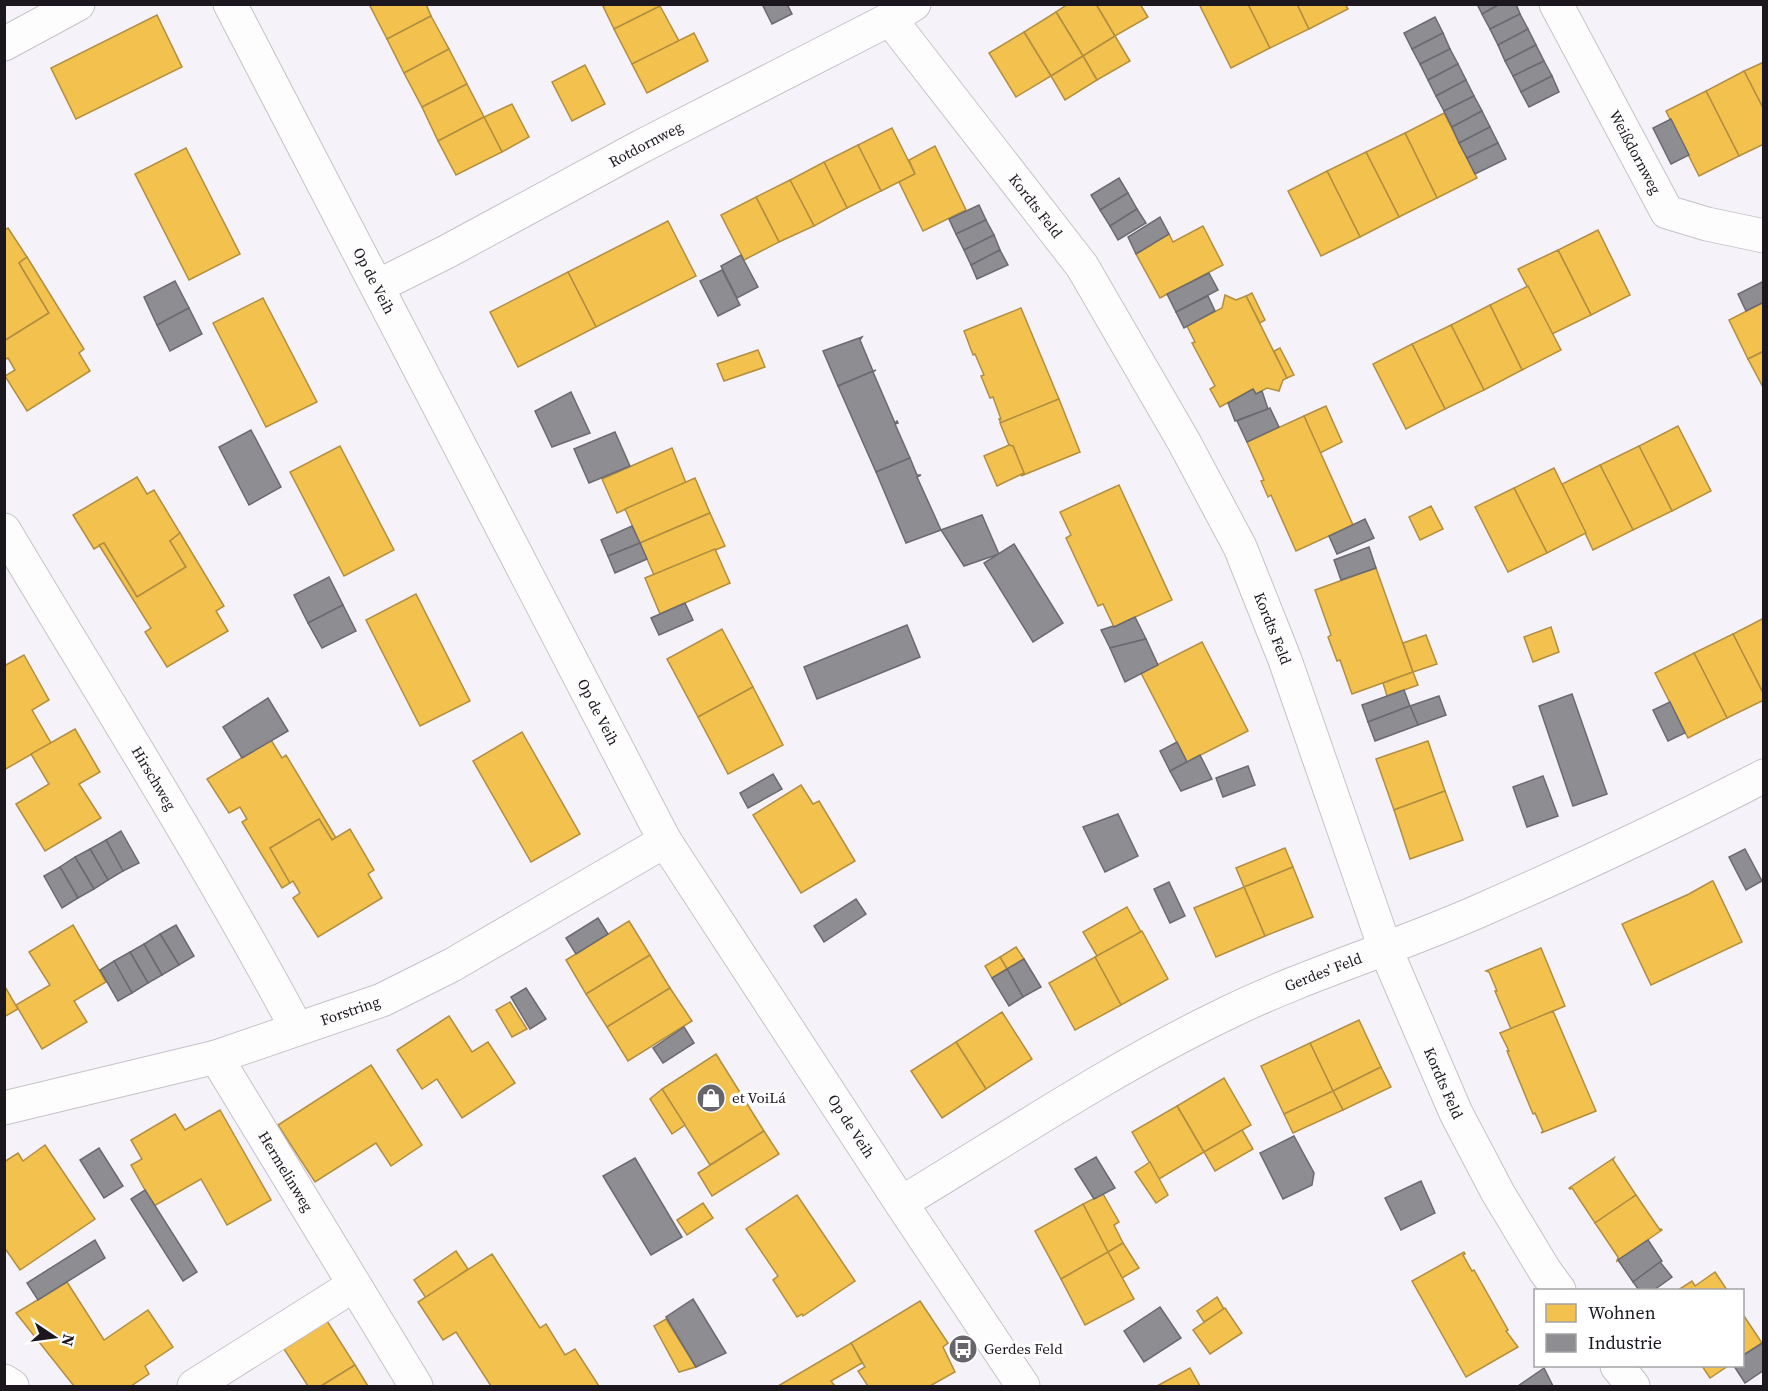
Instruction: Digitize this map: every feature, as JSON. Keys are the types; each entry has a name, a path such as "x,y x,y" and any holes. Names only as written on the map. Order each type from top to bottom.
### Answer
{"street":[{"path":"4,44 78,4"},
{"name":"Op de Veih","path":"230,4 665,841 1023,1386"},
{"name":"Weißdornweg","path":"1556,4 1667,212 1707,224 1764,236"},
{"name":"Rotdornweg","path":"378,286 902,12"},
{"name":"Kordts Feld","path":"902,12 1082,266 1184,442 1234,537 1285,660 1385,948 1456,1113 1498,1193 1558,1289"},
{"name":"Hirschweg","path":"4,530 162,791 297,1029"},
{"name":"Gerdes' Feld","path":"901,1203 1101,1079 1209,1022 1299,981 1478,912 1692,813 1764,776"},
{"name":"Forstring","path":"4,1108 216,1057 382,1000 452,965 665,841"},
{"name":"Hermelinweg","path":"216,1057 416,1386"},
{"path":"194,1386 354,1285"},
{"path":"1619,1367 1633,1386"},
{"path":"4,1381 12,1386"}],"building: Wohnen":[{"path":"369,4 426,4 431,16 387,39"},
{"path":"602,4 660,4 660,6 614,29"},
{"path":"1068,4 1096,4 1115,36 1083,56 1056,12"},
{"path":"1096,4 1140,4 1148,17 1115,36"},
{"path":"1199,4 1248,4 1270,48 1231,68"},
{"path":"1248,4 1297,4 1309,29 1270,48"},
{"path":"1297,4 1345,4 1348,9 1309,29"},
{"path":"660,6 679,41 632,64 614,29"},
{"path":"1056,12 1083,56 1051,76 1024,32"},
{"path":"157,15 182,67 76,119 51,68"},
{"path":"431,16 449,49 404,73 387,39"},
{"path":"1024,32 1051,76 1016,97 989,53"},
{"path":"694,33 708,61 647,93 632,64"},
{"path":"1115,36 1130,61 1097,80 1083,56"},
{"path":"449,49 467,84 422,107 404,73"},
{"path":"1083,56 1097,80 1065,100 1051,76"},
{"path":"1764,62 1764,110 1744,71"},
{"path":"585,65 605,104 572,121 552,82"},
{"path":"1744,71 1764,110 1764,144 1739,156 1706,91"},
{"path":"467,84 484,117 438,141 422,107"},
{"path":"1706,91 1739,156 1699,176 1666,111"},
{"path":"512,104 529,137 502,152 484,117"},
{"path":"1444,113 1477,178 1437,198 1405,133"},
{"path":"484,117 502,152 456,175 438,141"},
{"path":"892,128 915,174 881,191 858,145"},
{"path":"1405,133 1437,198 1399,217 1366,152"},
{"path":"858,145 881,191 847,208 824,162"},
{"path":"935,146 966,210 923,231 899,182 915,174 909,160"},
{"path":"186,148 240,254 189,280 135,174"},
{"path":"1366,152 1399,217 1360,237 1327,171"},
{"path":"824,162 847,208 814,226 790,180"},
{"path":"1327,171 1360,237 1321,256 1288,191"},
{"path":"790,180 814,226 779,242 756,197"},
{"path":"756,197 779,242 744,260 721,215"},
{"path":"668,221 696,276 596,327 568,272"},
{"path":"1203,226 1223,265 1160,298 1136,254 1169,234 1173,242"},
{"path":"8,228 27,257 19,263 49,313 4,341 4,230"},
{"path":"1598,230 1630,295 1591,315 1558,250"},
{"path":"1558,250 1591,315 1552,334 1518,269"},
{"path":"27,257 84,349 79,353 90,371 27,411 5,376 15,370 8,358 4,360 4,341 49,313 19,263"},
{"path":"568,272 596,327 518,367 490,312"},
{"path":"1528,286 1561,350 1522,370 1490,305"},
{"path":"1252,293 1265,320 1260,323 1246,296"},
{"path":"1225,295 1236,300 1246,296 1287,378 1283,380 1279,391 1267,388 1256,394 1253,389 1220,407 1210,389 1215,386 1192,343 1195,342 1187,326 1222,308"},
{"path":"263,298 317,402 266,427 213,323"},
{"path":"1764,302 1764,351 1748,359 1729,320"},
{"path":"1490,305 1522,370 1484,390 1451,325"},
{"path":"1021,308 1059,399 1001,423 993,397 990,398 981,376 984,375 964,331"},
{"path":"1451,325 1484,390 1445,409 1412,344"},
{"path":"1412,344 1445,409 1406,429 1373,364"},
{"path":"1280,348 1294,375 1287,378 1274,351"},
{"path":"758,350 765,367 724,381 717,364"},
{"path":"1764,351 1764,389 1748,359"},
{"path":"1059,399 1080,452 1021,476 1024,473 1000,423"},
{"path":"1326,406 1342,442 1320,453 1304,416"},
{"path":"1304,416 1353,525 1296,551 1271,495 1268,497 1261,481 1264,480 1247,442"},
{"path":"1678,426 1711,491 1672,511 1639,446"},
{"path":"1009,445 1013,446 1024,473 997,486 984,456"},
{"path":"340,446 394,550 344,576 290,472"},
{"path":"1639,446 1672,511 1633,530 1600,465"},
{"path":"672,448 686,483 617,513 602,479"},
{"path":"1600,465 1633,530 1593,550 1562,484"},
{"path":"1554,468 1586,533 1547,553 1514,488"},
{"path":"137,477 147,494 154,490 180,533 170,541 186,567 137,597 104,543 94,549 73,515"},
{"path":"695,478 710,513 640,543 625,509"},
{"path":"1119,485 1172,600 1114,627 1103,604 1098,606 1066,538 1071,535 1060,512"},
{"path":"1514,488 1547,553 1508,572 1475,507"},
{"path":"1431,506 1443,529 1420,540 1409,517"},
{"path":"710,513 725,546 654,575 640,543"},
{"path":"180,533 224,606 216,611 228,631 167,667 145,632 151,628 99,545 104,543 137,597 186,567 170,541"},
{"path":"715,549 730,583 660,614 645,578"},
{"path":"1376,568 1413,672 1352,694 1340,660 1337,661 1328,637 1331,635 1315,590"},
{"path":"416,594 470,701 420,726 366,620"},
{"path":"1764,618 1764,695 1733,634"},
{"path":"1551,627 1559,652 1533,662 1524,637"},
{"path":"722,629 753,687 698,717 667,659"},
{"path":"1733,634 1764,695 1764,700 1727,718 1694,653"},
{"path":"1426,635 1437,664 1413,672 1403,643"},
{"path":"1202,642 1248,731 1187,762 1141,673"},
{"path":"1694,653 1727,718 1688,738 1655,673"},
{"path":"24,655 49,700 32,710 51,743 4,770 4,666"},
{"path":"1413,672 1418,685 1387,696 1383,683"},
{"path":"753,687 783,745 728,774 698,717"},
{"path":"75,729 100,772 79,784 101,818 45,851 16,804 49,784 31,754"},
{"path":"522,732 580,834 531,862 473,761"},
{"path":"271,740 282,758 286,755 336,838 332,840 319,819 270,848 290,883 282,888 242,822 247,819 240,807 229,813 207,779"},
{"path":"1428,741 1445,791 1394,810 1376,759"},
{"path":"801,785 813,804 819,801 855,861 801,893 753,815"},
{"path":"1445,791 1463,840 1410,859 1394,810"},
{"path":"319,819 332,840 350,829 374,870 368,874 382,898 318,937 293,898 300,893 293,881 290,883 270,848"},
{"path":"1285,848 1293,867 1244,887 1236,868"},
{"path":"1293,867 1313,917 1265,936 1244,887"},
{"path":"1712,881 1742,942 1651,985 1622,924 1689,894"},
{"path":"1244,887 1265,936 1216,957 1194,908"},
{"path":"1127,907 1141,932 1097,956 1083,932"},
{"path":"629,921 650,955 586,994 566,960"},
{"path":"73,925 106,982 74,1001 87,1022 42,1049 16,1005 50,985 29,952"},
{"path":"1142,931 1168,979 1121,1005 1095,957"},
{"path":"1016,947 1024,959 1007,969 1000,957"},
{"path":"1541,948 1565,1006 1511,1029 1489,972 1486,971"},
{"path":"650,955 670,988 607,1027 586,994"},
{"path":"1000,957 1007,969 992,978 985,966"},
{"path":"1095,957 1121,1005 1075,1030 1049,983"},
{"path":"4,985 18,1009 4,1017"},
{"path":"670,988 692,1021 628,1061 607,1027"},
{"path":"510,1002 527,1029 512,1037 496,1010"},
{"path":"1553,1011 1596,1111 1541,1133 1543,1131 1535,1113 1533,1114 1500,1033"},
{"path":"1002,1012 1032,1059 986,1089 956,1042"},
{"path":"449,1016 472,1052 488,1042 515,1083 462,1118 437,1079 422,1089 397,1050"},
{"path":"1359,1020 1381,1067 1333,1091 1310,1043"},
{"path":"956,1042 986,1089 942,1118 911,1071"},
{"path":"1310,1043 1333,1091 1284,1114 1261,1066"},
{"path":"716,1054 764,1131 710,1165 662,1089"},
{"path":"371,1065 422,1145 391,1166 376,1143 315,1182 278,1125"},
{"path":"1381,1067 1391,1087 1343,1110 1333,1091"},
{"path":"1224,1078 1251,1125 1204,1152 1177,1106"},
{"path":"662,1089 685,1125 672,1134 650,1099"},
{"path":"1333,1091 1343,1110 1293,1133 1284,1114"},
{"path":"1177,1106 1204,1152 1159,1179 1132,1132"},
{"path":"220,1110 271,1200 227,1225 201,1179 154,1206 131,1165 142,1159 131,1140 175,1114 185,1130"},
{"path":"1242,1130 1253,1149 1215,1171 1204,1152"},
{"path":"764,1131 779,1154 712,1196 698,1173"},
{"path":"45,1145 95,1219 20,1270 4,1247 4,1162 18,1153 23,1161"},
{"path":"1614,1158 1613,1160 1636,1195 1595,1223 1572,1188 1569,1188"},
{"path":"1150,1162 1168,1195 1156,1203 1135,1172"},
{"path":"1103,1194 1119,1222 1114,1225 1123,1243 1108,1252 1083,1204"},
{"path":"797,1195 855,1281 803,1316 802,1314 797,1317 773,1280 778,1276 746,1229"},
{"path":"1636,1195 1662,1230 1617,1261 1618,1257 1595,1223"},
{"path":"703,1203 713,1218 687,1235 677,1220"},
{"path":"1083,1204 1108,1252 1061,1279 1035,1231"},
{"path":"1123,1243 1139,1268 1122,1278 1108,1252"},
{"path":"456,1251 468,1269 426,1298 414,1280"},
{"path":"1108,1252 1134,1299 1085,1325 1061,1279"},
{"path":"1464,1252 1463,1255 1508,1330 1506,1331 1518,1347 1466,1377 1412,1281"},
{"path":"492,1254 540,1328 546,1324 565,1355 575,1349 599,1386 491,1386 456,1332 443,1340 418,1302"},
{"path":"1715,1272 1726,1289 1680,1289 1692,1281 1695,1286"},
{"path":"67,1282 104,1340 148,1310 173,1347 145,1366 149,1374 131,1386 74,1386 16,1313"},
{"path":"1217,1297 1224,1309 1204,1322 1197,1311"},
{"path":"920,1301 948,1343 943,1347 955,1372 930,1386 868,1386 858,1371 865,1367 851,1343"},
{"path":"1225,1308 1242,1333 1210,1354 1193,1330"},
{"path":"1744,1316 1762,1343 1744,1355"},
{"path":"666,1319 696,1367 679,1372 654,1326"},
{"path":"327,1321 355,1365 321,1386 308,1386 284,1349"},
{"path":"851,1343 862,1363 831,1381 835,1386 778,1386"},
{"path":"355,1365 368,1386 321,1386"},
{"path":"1703,1367 1726,1367 1710,1378"},
{"path":"1190,1368 1200,1386 1157,1386"}],"building: Industrie":[{"path":"762,4 787,4 792,14 772,24"},
{"path":"1477,4 1500,4 1482,14"},
{"path":"1500,4 1516,4 1520,14 1490,29 1482,14"},
{"path":"1520,14 1528,29 1498,45 1490,29"},
{"path":"1435,17 1443,33 1412,49 1404,33"},
{"path":"1528,29 1536,45 1505,61 1498,45"},
{"path":"1443,33 1450,49 1420,64 1412,49"},
{"path":"1536,45 1544,61 1513,76 1505,61"},
{"path":"1450,49 1458,64 1428,80 1420,64"},
{"path":"1544,61 1552,76 1521,92 1513,76"},
{"path":"1458,64 1466,80 1436,96 1428,80"},
{"path":"1552,76 1559,92 1529,107 1521,92"},
{"path":"1466,80 1474,96 1444,111 1436,96"},
{"path":"1474,96 1482,111 1452,127 1444,111"},
{"path":"1482,111 1490,127 1459,143 1452,127"},
{"path":"1671,119 1689,155 1671,164 1653,128"},
{"path":"1490,127 1498,143 1467,158 1459,143"},
{"path":"1498,143 1506,159 1475,174 1467,158"},
{"path":"1119,178 1128,193 1100,210 1091,195"},
{"path":"1128,193 1137,209 1110,226 1100,210"},
{"path":"979,205 986,220 956,234 949,219"},
{"path":"1137,209 1146,223 1118,240 1110,226"},
{"path":"1160,217 1169,234 1136,254 1128,237"},
{"path":"986,220 994,235 964,250 956,234"},
{"path":"994,235 1000,250 971,265 964,250"},
{"path":"1000,250 1008,265 977,279 971,265"},
{"path":"741,255 758,287 737,298 721,266"},
{"path":"722,270 740,305 718,316 700,281"},
{"path":"1209,273 1218,290 1176,312 1167,294"},
{"path":"175,281 189,308 157,325 144,297"},
{"path":"1764,281 1764,302 1746,311 1738,294"},
{"path":"1208,296 1215,311 1184,328 1176,312"},
{"path":"189,308 202,334 170,351 157,325"},
{"path":"862,337 860,340 873,371 838,386 823,351"},
{"path":"876,370 873,372 895,423 897,421 898,423 895,424 910,458 876,472 838,386"},
{"path":"1253,389 1256,394 1262,391 1268,409 1235,421 1228,403"},
{"path":"571,392 590,433 552,447 535,411"},
{"path":"1270,408 1279,427 1247,442 1237,421"},
{"path":"251,430 281,487 249,505 219,447"},
{"path":"615,432 630,466 589,483 574,449"},
{"path":"910,458 917,475 921,475 917,477 941,530 906,543 876,472"},
{"path":"982,515 999,554 964,566 941,530"},
{"path":"1365,519 1374,538 1337,554 1329,536"},
{"path":"632,526 640,543 608,556 601,540"},
{"path":"640,543 647,559 615,573 608,556"},
{"path":"1014,544 1063,623 1033,642 984,563"},
{"path":"1369,547 1376,568 1341,580 1334,560"},
{"path":"329,577 343,605 308,623 294,595"},
{"path":"685,603 693,620 659,635 651,618"},
{"path":"343,605 356,631 322,648 308,623"},
{"path":"1135,617 1146,639 1110,648 1101,630 1114,627"},
{"path":"907,625 920,657 817,699 804,667"},
{"path":"1146,639 1158,665 1125,682 1110,648"},
{"path":"1404,690 1410,706 1368,722 1362,705"},
{"path":"1572,694 1607,794 1573,806 1539,706"},
{"path":"1439,696 1446,715 1418,725 1410,706"},
{"path":"268,698 288,731 242,758 223,727"},
{"path":"1670,702 1685,733 1668,741 1653,710"},
{"path":"1410,706 1418,725 1375,741 1368,722"},
{"path":"1177,742 1187,762 1170,771 1160,751"},
{"path":"1200,755 1212,779 1181,791 1170,771"},
{"path":"1248,766 1255,785 1223,797 1216,778"},
{"path":"773,774 782,789 748,808 740,793"},
{"path":"1543,776 1558,816 1527,827 1513,787"},
{"path":"1118,814 1138,856 1105,872 1083,827"},
{"path":"121,831 139,863 123,871 106,840"},
{"path":"106,840 123,871 108,880 90,849"},
{"path":"90,849 108,880 94,889 75,857"},
{"path":"1745,849 1762,881 1746,890 1729,857"},
{"path":"75,857 94,889 78,898 60,867"},
{"path":"60,867 78,898 62,908 44,876"},
{"path":"1169,882 1185,916 1170,923 1154,889"},
{"path":"856,899 866,914 824,942 814,926"},
{"path":"598,918 608,934 576,954 566,938"},
{"path":"176,925 194,956 179,965 160,934"},
{"path":"160,934 179,965 162,975 144,944"},
{"path":"144,944 162,975 148,983 130,952"},
{"path":"130,952 148,983 132,993 114,961"},
{"path":"1024,959 1041,987 1023,997 1007,969"},
{"path":"114,961 132,993 118,1001 100,970"},
{"path":"1007,969 1023,997 1009,1006 992,978"},
{"path":"526,988 546,1019 530,1029 511,997"},
{"path":"684,1027 694,1043 663,1063 653,1048"},
{"path":"1294,1136 1314,1173 1312,1185 1283,1199 1260,1153"},
{"path":"99,1148 123,1186 104,1198 80,1160"},
{"path":"1096,1157 1115,1188 1094,1199 1075,1169"},
{"path":"635,1158 682,1237 651,1255 603,1176"},
{"path":"1421,1181 1435,1213 1401,1230 1385,1198"},
{"path":"145,1190 197,1272 183,1281 131,1199"},
{"path":"95,1240 105,1258 38,1300 27,1283"},
{"path":"1648,1240 1662,1261 1633,1282 1618,1260"},
{"path":"1660,1262 1672,1277 1655,1289 1638,1289 1633,1282"},
{"path":"693,1299 726,1353 696,1367 666,1317"},
{"path":"1160,1307 1181,1338 1144,1362 1124,1331"},
{"path":"1764,1342 1764,1370 1745,1383 1735,1367 1744,1367 1744,1355"},
{"path":"1544,1368 1553,1386 1518,1386"}],"place":[{"name":"et VoiLá","path":"711,1098"},
{"name":"Gerdes Feld","path":"963,1349"}]}
